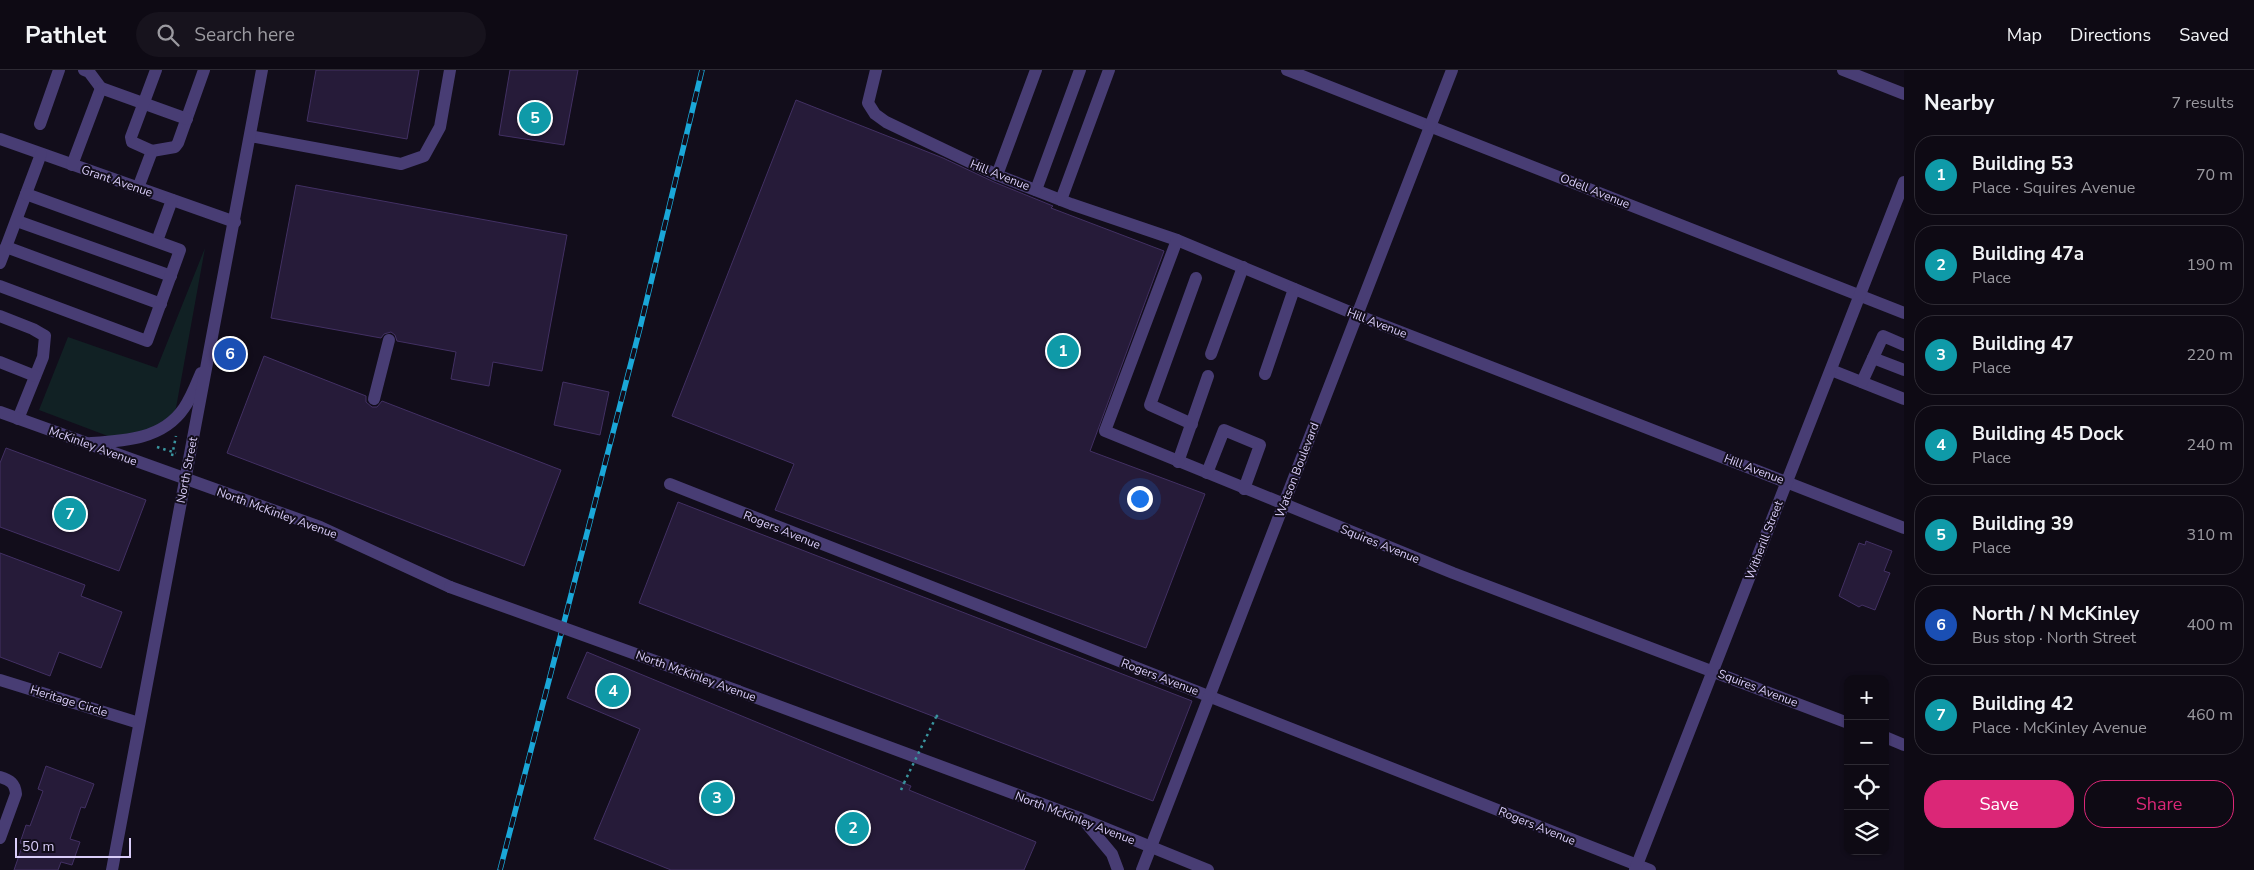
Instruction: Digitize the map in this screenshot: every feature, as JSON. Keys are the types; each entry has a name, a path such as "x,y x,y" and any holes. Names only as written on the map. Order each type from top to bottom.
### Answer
{"street":[{"path":"40,124 59,70"},
{"path":"84,70 89,72 101,88 187,119"},
{"path":"156,70 131,136 132,142 152,151 175,147 204,70"},
{"name":"North Street","path":"112,870 262,70"},
{"path":"250,136 401,164 424,156 440,127 450,70"},
{"name":"Hill Avenue","path":"876,70 868,103 875,114 886,122 997,175 1061,200 1177,240 1357,315 1904,528"},
{"path":"997,175 1036,70"},
{"path":"1036,190 1080,70"},
{"path":"1061,200 1109,70"},
{"name":"Odell Avenue","path":"1286,70 1904,313"},
{"name":"Watson Boulevard","path":"1142,870 1452,70"},
{"path":"1843,70 1904,94"},
{"path":"72,165 101,88"},
{"name":"Grant Avenue","path":"0,139 234,222"},
{"path":"138,188 152,151"},
{"path":"0,263 41,154"},
{"name":"Witherill Street","path":"1636,868 1904,182"},
{"path":"0,286 147,341 180,250 26,194"},
{"path":"157,241 172,200"},
{"path":"17,221 171,276"},
{"name":"Squires Avenue","path":"1177,240 1105,431 1453,573 1714,670 1844,721"},
{"path":"6,247 160,304"},
{"path":"1211,354 1243,268"},
{"path":"1192,424 1150,406 1196,278"},
{"path":"1265,374 1294,289"},
{"path":"0,316 34,329 45,336 43,356 18,419"},
{"path":"1862,382 1883,336 1904,345"},
{"path":"374,399 389,340"},
{"path":"84,443 131,440 156,432 175,418 184,408 209,358"},
{"path":"1873,358 1904,370"},
{"path":"0,362 35,376"},
{"path":"1831,370 1904,399"},
{"path":"1178,462 1208,376"},
{"name":"McKinley Avenue","path":"0,412 185,480"},
{"path":"1207,474 1224,430 1260,446 1244,489"},
{"name":"North McKinley Avenue","path":"185,480 320,527 450,586 1080,818 1202,869"},
{"name":"Rogers Avenue","path":"670,484 1210,696 1636,868 1650,870"},
{"name":"Heritage Circle","path":"0,680 139,723"},
{"path":"1889,739 1904,745"},
{"path":"0,776 10,780 15,787 16,794 0,838"},
{"path":"1080,818 1093,830 1112,854 1118,870"}],"path":[{"path":"172,456 175,453 176,436"},
{"path":"155,446 175,453"},
{"path":"901,790 938,715"}],"shaded area":[{"path":"205,248 176,408 168,423 121,441 39,410 68,337 157,368"}],"building":[{"path":"316,70 419,70 407,139 307,121"},
{"path":"510,70 578,70 564,145 499,135"},
{"path":"796,100 943,158 994,182 1053,206 1051,208 1164,251 1090,451 1205,494 1146,648 775,510 794,464 672,416"},
{"path":"296,185 567,235 542,371 493,362 489,386 451,379 456,352 397,341 395,335 391,332 384,334 381,338 271,318"},
{"path":"264,356 366,396 366,402 372,407 377,407 382,401 561,470 524,566 227,453"},
{"path":"563,382 609,392 600,435 554,425"},
{"path":"6,448 146,500 119,571 0,527 0,463"},
{"path":"678,502 1192,701 1153,801 639,603"},
{"path":"1866,541 1892,551 1884,571 1890,573 1875,610 1862,605 1859,607 1839,596 1859,543 1865,545"},
{"path":"0,553 85,585 81,596 122,612 101,668 59,652 50,676 0,657"},
{"path":"587,652 911,786 909,790 1036,842 1024,870 671,870 594,839 640,729 567,698"},
{"path":"46,766 94,784 85,808 81,807 70,839 80,842 72,865 61,862 58,870 14,870 23,844 20,843 26,825 30,826 43,791 38,789"}],"railway":[{"path":"500,870 640,328 702,70"}],"place":[{"name":"Building 39","path":"535,118"},
{"name":"Building 53","path":"1063,351"},
{"name":"North / N McKinley","path":"230,354"},
{"name":"Building 42","path":"70,514"},
{"name":"Building 45 Dock","path":"613,691"},
{"name":"Building 47","path":"717,798"},
{"name":"Building 47a","path":"853,828"}]}
